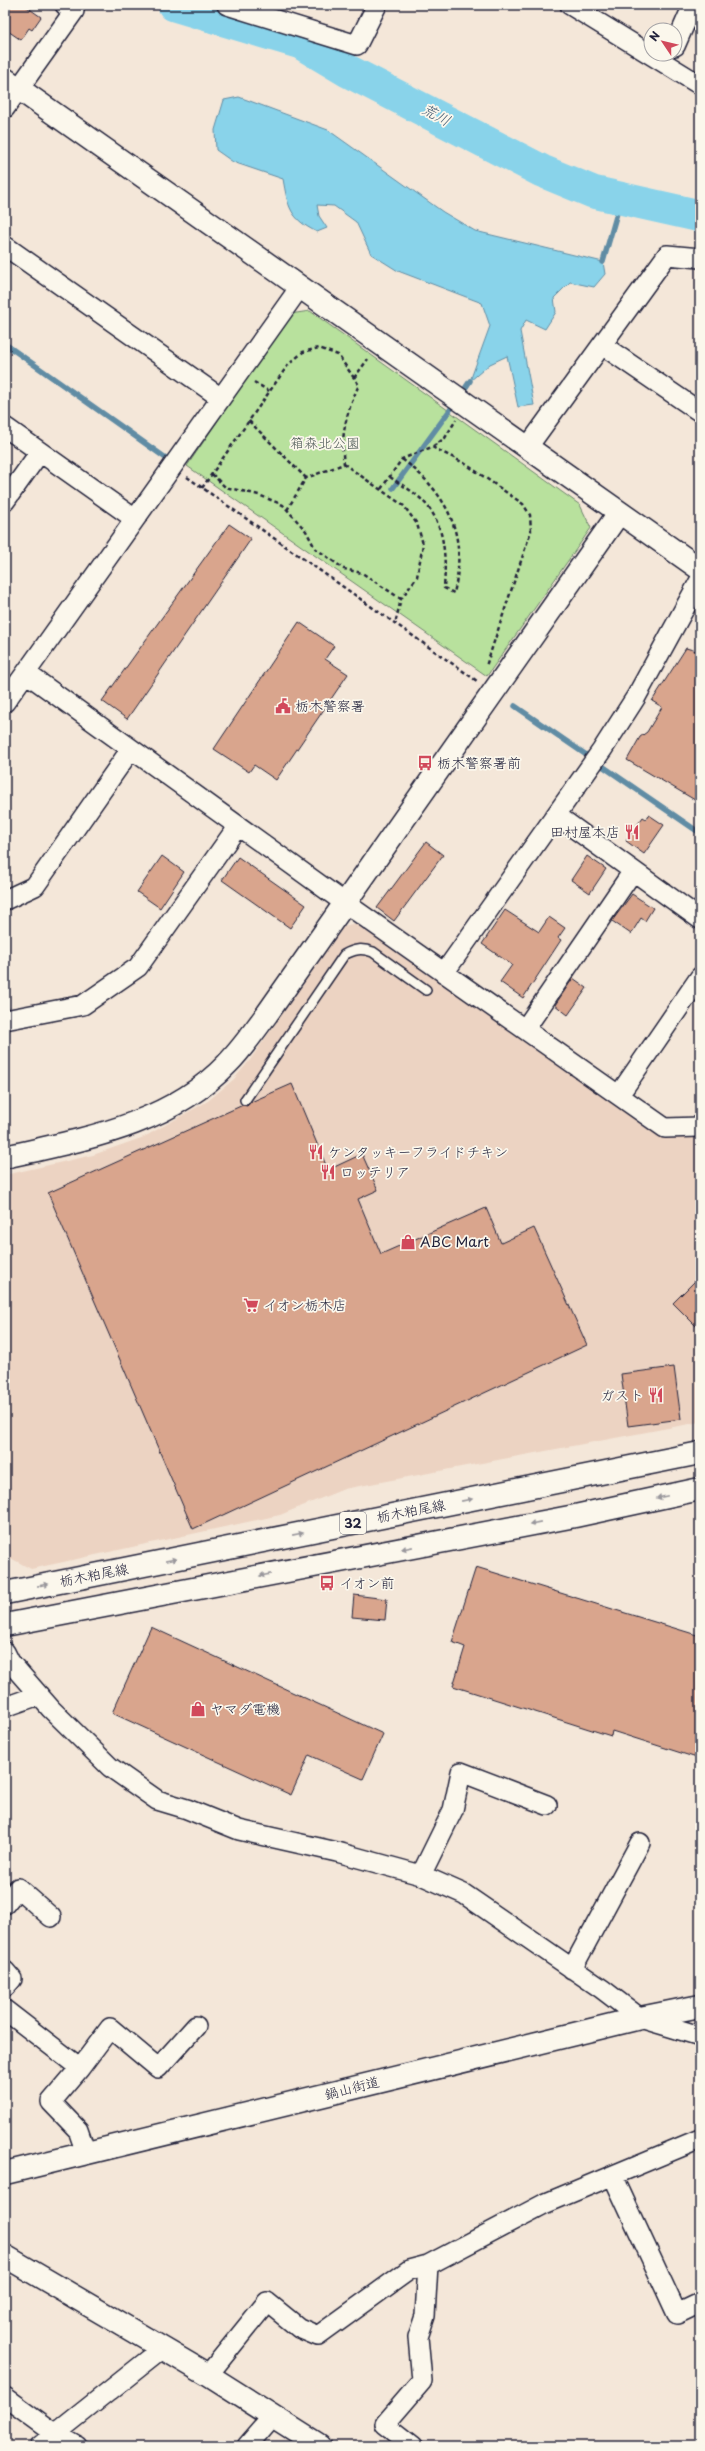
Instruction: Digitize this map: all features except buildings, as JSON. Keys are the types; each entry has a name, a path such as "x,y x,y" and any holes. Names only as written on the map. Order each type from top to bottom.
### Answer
{"street":[{"path":"5,108 12,84 74,11 65,5"},
{"path":"227,5 357,45 377,5"},
{"path":"683,28 693,5"},
{"path":"573,6 643,45"},
{"path":"673,62 700,85"},
{"path":"12,84 700,569"},
{"path":"5,246 221,398"},
{"path":"527,448 667,255 700,258"},
{"path":"5,702 300,287"},
{"path":"602,345 699,410"},
{"path":"5,427 135,519"},
{"path":"5,501 40,452"},
{"path":"5,1157 96,1136 126,1126 170,1108 200,1088 227,1065 247,1041 345,903 619,513"},
{"path":"444,973 556,815 636,697 700,580"},
{"path":"26,673 345,903 665,1128 700,1127"},
{"path":"5,900 36,886 131,749"},
{"path":"556,815 700,919"},
{"path":"5,1020 83,1005 138,967 238,826"},
{"path":"525,1029 633,870"},
{"path":"619,1096 700,977"},
{"name":"栃木粕尾線","path":"5,1593 700,1453"},
{"path":"5,1625 575,1516 700,1489"},
{"path":"5,1652 10,1662 39,1695 110,1767 157,1800 187,1809 239,1830 337,1852 421,1875 464,1894 640,2018 700,2036"},
{"path":"5,1707 39,1695"},
{"path":"421,1875 453,1810 461,1772 548,1805"},
{"path":"572,1969 640,1843"},
{"path":"5,1904 18,1888 51,1917"},
{"path":"5,1971 12,1979 5,1987"},
{"name":"鍋山街道","path":"5,2173 640,2018 700,2006"},
{"path":"5,2010 80,2068"},
{"path":"86,2154 78,2130 51,2102 80,2068 110,2028 158,2068 196,2026"},
{"path":"208,2375 267,2302 299,2328 318,2336 409,2270 428,2265 544,2204 700,2139"},
{"path":"613,2176 677,2314 700,2303"},
{"path":"5,2256 208,2375 272,2417 320,2446"},
{"path":"413,2446 384,2424 422,2381 418,2337 425,2316 428,2265"},
{"path":"40,2446 162,2349"},
{"path":"5,2397 56,2434 77,2446"},
{"path":"247,2446 272,2417"}],"lane":[{"path":"245,1100 344,955 353,950 365,949 373,952 426,990"}],"path":[{"path":"202,488 288,365 302,352 319,348 338,355 359,385 350,405 344,430 342,451 344,464 404,506 417,524 423,544 418,577 401,599 395,624"},
{"path":"381,489 402,459 432,447 445,438 466,405"},
{"path":"249,421 306,478"},
{"path":"432,447 464,463 523,504 530,515 531,531 485,669"},
{"path":"390,477 422,500 437,519 445,566 444,588 454,593 458,574 459,548 454,522 442,498 422,474 402,459"},
{"path":"287,510 306,478 344,464"},
{"path":"172,466 480,683 482,676"},
{"path":"212,474 225,487 259,496 283,505 306,532 315,548 344,569 362,573 401,599"}],"shaded area":[{"path":"356,923 664,1138 700,1138 700,1422 344,1489 280,1515 31,1569 5,1555 5,1175 93,1155 144,1137 208,1101 234,1079 250,1060 344,926"}],"green space":[{"name":"箱森北公園","path":"310,311 580,505 591,528 487,676 187,466 290,314"}],"water":[{"path":"239,97 328,130 443,212 475,231 603,262 605,274 594,287 570,282 554,298 556,312 545,329 526,320 520,331 534,405 518,407 507,356 490,364 470,381 490,326 482,303 398,271 371,254 356,222 334,206 317,205 319,216 327,228 317,232 308,227 296,217 292,211 289,205 283,179 233,162 216,150 215,130 224,100"}],"waterway":[{"name":"荒川","path":"174,5 301,43 348,71 542,171 593,192 700,216"},
{"path":"603,262 621,199"},
{"path":"5,344 170,461"},
{"path":"460,396 470,381"},
{"path":"393,488 455,403"},
{"path":"515,706 700,833"}],"place":[{"name":"栃木警察署","path":"283,706"},
{"name":"栃木警察署前","path":"425,763"},
{"name":"田村屋本店","path":"632,832"},
{"name":"ケンタッキーフライドチキン","path":"316,1152"},
{"name":"ロッテリア","path":"328,1172"},
{"name":"ABC Mart","path":"408,1242"},
{"name":"イオン栃木店","path":"251,1305"},
{"name":"ガスト","path":"656,1395"},
{"name":"イオン前","path":"327,1583"},
{"name":"ヤマダ電機","path":"198,1709"}]}
